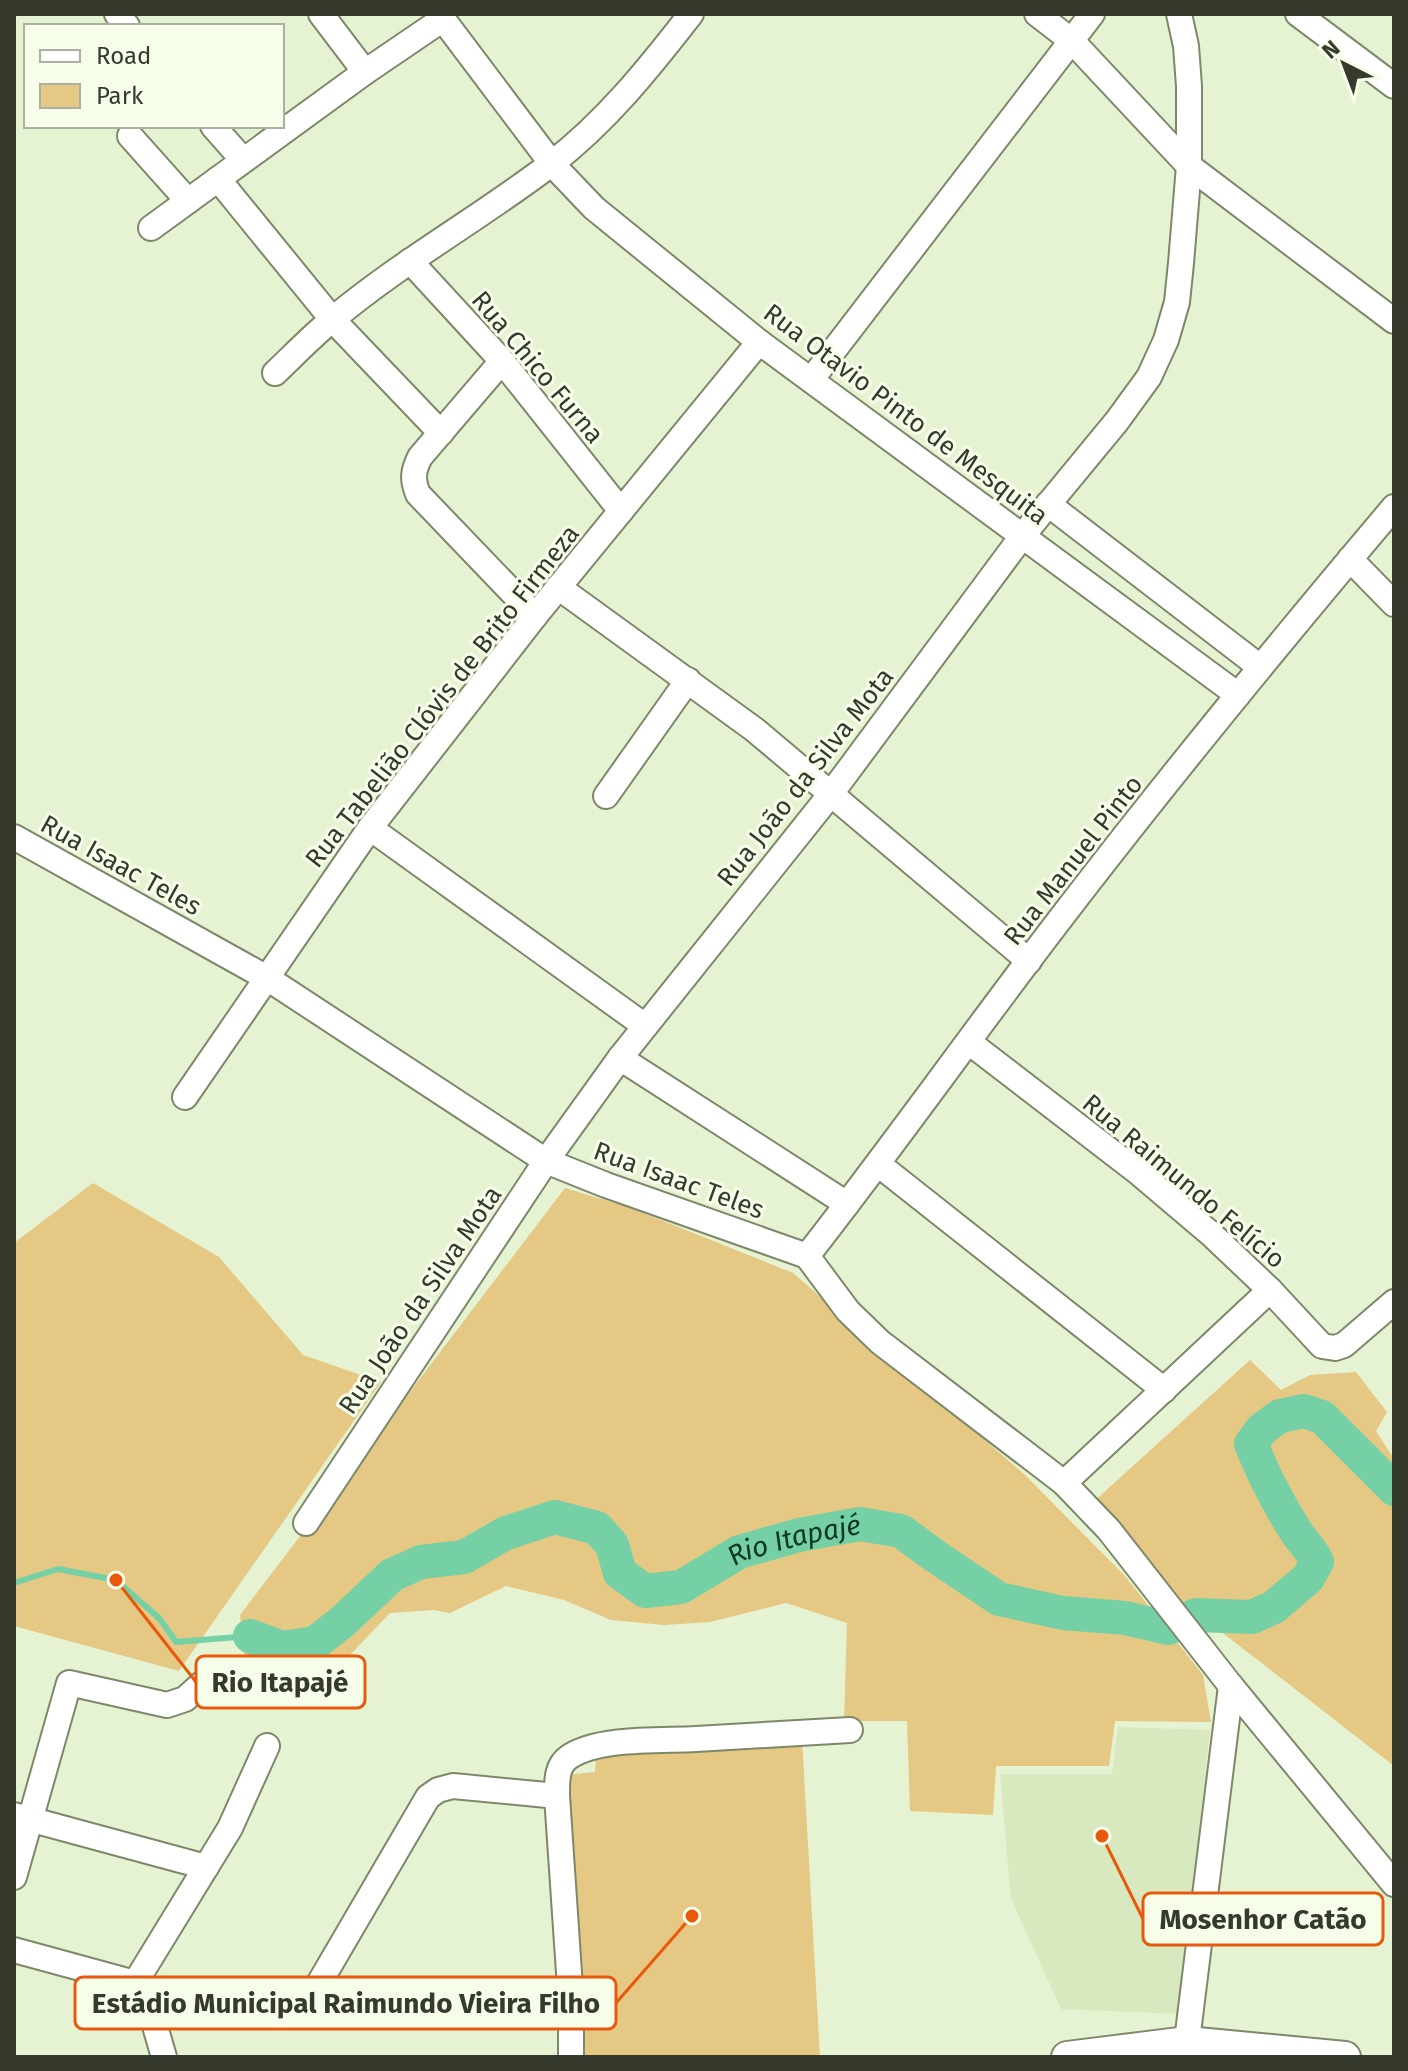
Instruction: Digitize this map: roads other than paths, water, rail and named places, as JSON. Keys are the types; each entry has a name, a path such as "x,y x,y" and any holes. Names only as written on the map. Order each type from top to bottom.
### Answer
{"main road":[{"path":"1067,2057 1186,2050 1345,2057"}],"street":[{"path":"321,14 365,72"},
{"path":"275,373 332,319 410,261 552,164 604,118 691,14"},
{"path":"1037,14 1072,41 1189,166 1394,318 1394,342"},
{"path":"811,380 1092,14"},
{"name":"Rua João da Silva Mota","path":"306,1523 546,1161 620,1058 830,795 1023,535 1117,421 1149,377 1166,340 1177,302 1189,166 1189,86 1186,46 1179,14"},
{"path":"1298,14 1394,86"},
{"path":"151,228 441,16"},
{"name":"Rua Otavio Pinto de Mesquita","path":"441,16 552,164 594,208 759,342 1238,695"},
{"path":"215,128 243,160"},
{"path":"130,136 188,201"},
{"path":"218,179 332,319 441,433"},
{"name":"Rua Chico Furna","path":"410,261 502,361 621,511"},
{"name":"Rua Tabelião Clóvis de Brito Firmeza","path":"185,1097 370,828 558,587 759,342"},
{"path":"502,361 420,457 414,470 414,483 418,494 535,616"},
{"name":"Rua Otavio Pinto de Mesquita","path":"1048,504 1260,667"},
{"name":"Rua Manuel Pinto","path":"807,1256 1029,961 1260,667 1394,507"},
{"path":"1350,559 1394,604"},
{"path":"558,587 755,730 1029,961"},
{"path":"606,796 688,680"},
{"path":"370,828 645,1026"},
{"name":"Rua Isaac Teles","path":"14,837 267,978 546,1161 807,1256"},
{"name":"Rua Raimundo Felício","path":"970,1043 1139,1173 1211,1234 1270,1290 1322,1346 1335,1348 1344,1345 1394,1302"},
{"path":"620,1058 847,1204"},
{"path":"878,1164 1164,1390"},
{"path":"807,1256 848,1311 880,1342 1064,1483 1109,1530 1231,1686 1394,1884"},
{"path":"1064,1483 1270,1290"},
{"path":"14,1877 22,1817 69,1683 167,1705 185,1699 214,1673"},
{"path":"1186,2050 1231,1686"},
{"path":"571,2057 571,2002 557,1796 557,1780 562,1764 583,1751 621,1743 850,1730"},
{"path":"135,1983 230,1828 267,1746"},
{"path":"557,1796 453,1786 428,1797 314,1992 348,2003 378,2008 571,2002"},
{"path":"22,1817 206,1867"},
{"path":"14,1950 135,1983 148,2002 164,2057"}],"waterway":[{"name":"Rio Itapajé","path":"250,1636 282,1648 315,1643 392,1575 421,1562 464,1557 506,1533 555,1517 597,1528 612,1545 620,1573 645,1591 681,1587 739,1552 799,1535 860,1524 901,1531 999,1599 1063,1613 1125,1618 1168,1628 1196,1615 1252,1617 1274,1607 1308,1578 1317,1562 1283,1509 1251,1444 1262,1429 1280,1416 1304,1411 1322,1417 1394,1489"},
{"name":"Rio Itapajé","path":"14,1583 58,1569 116,1580 160,1619 176,1642 250,1636"}],"place":[{"name":"Rio Itapajé","path":"116,1580"},
{"name":"Mosenhor Catão","path":"1102,1836"},
{"name":"Estádio Municipal Raimundo Vieira Filho","path":"692,1916"}]}
